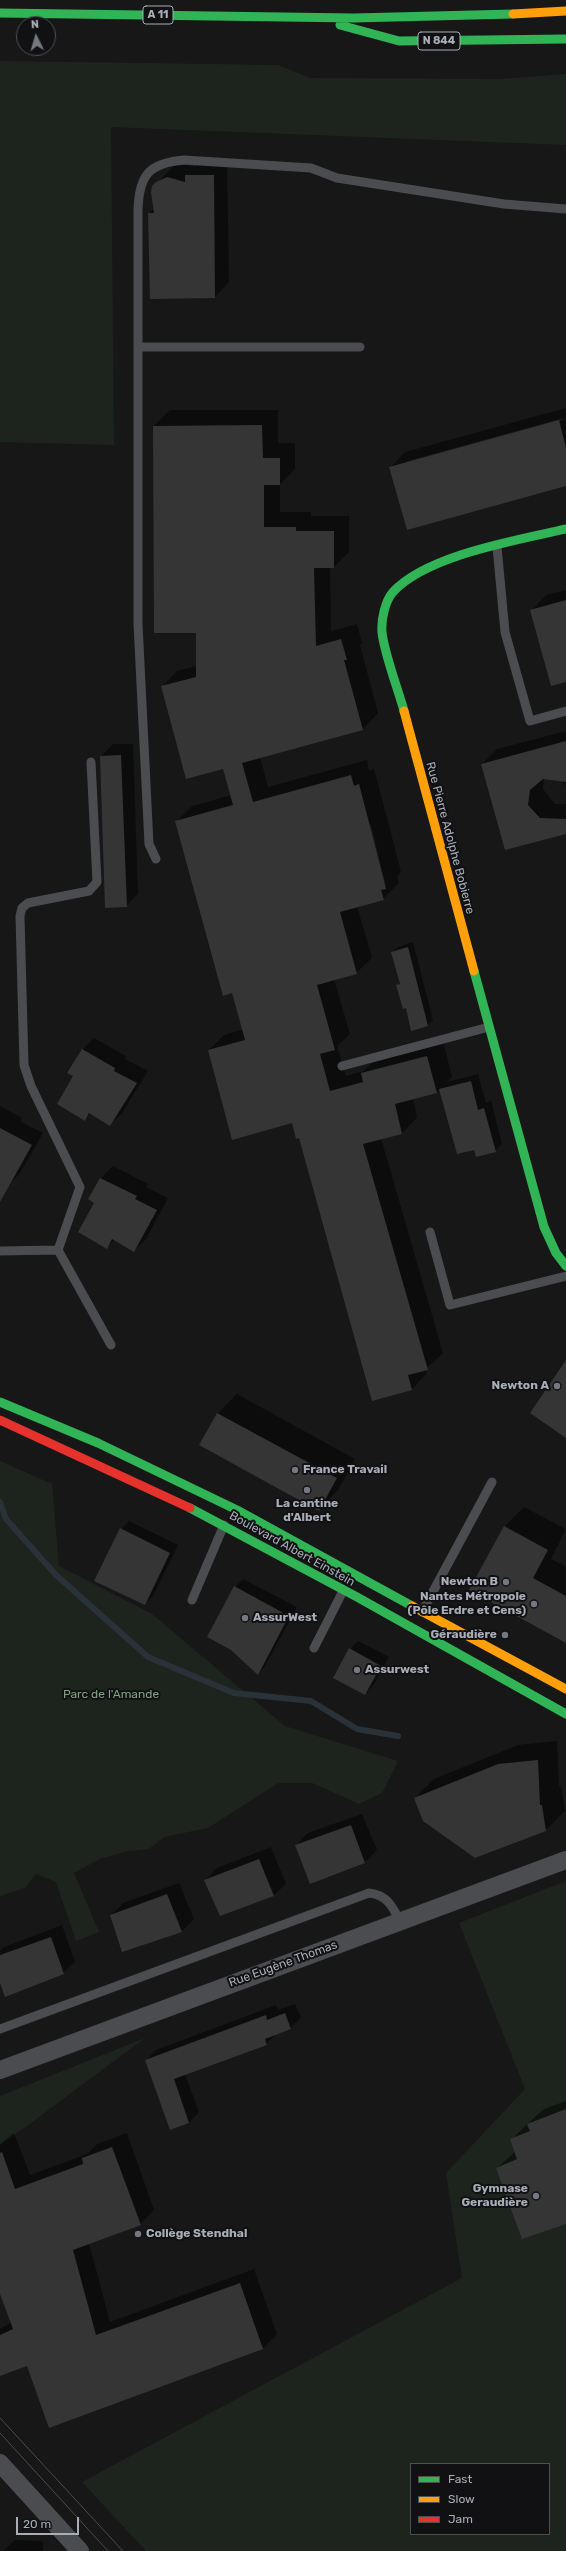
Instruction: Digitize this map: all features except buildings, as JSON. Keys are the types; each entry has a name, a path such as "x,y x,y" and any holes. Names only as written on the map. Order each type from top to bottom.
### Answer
{"main road":[{"name":"A 11","path":"0,13 316,18 435,17 566,11"},
{"name":"N 844","path":"316,18 399,41 566,39"},
{"name":"Rue Pierre Adolphe Bobierre","path":"566,529 431,565 409,577 393,593 383,613 382,632 544,1227 556,1253 566,1266"},
{"name":"Boulevard Albert Einstein","path":"0,1402 98,1443 237,1510 566,1689"},
{"name":"Boulevard Albert Einstein","path":"0,1420 90,1458 224,1526 566,1714"}],"street":[{"name":"Rue Eugène Thomas","path":"0,2070 566,1860"},
{"path":"0,2463 80,2551"}],"lane":[{"path":"156,859 149,844 138,624 138,196 145,176 165,162 184,160 311,168 337,178 504,204 566,208"},
{"path":"138,347 360,347"},
{"path":"497,547 504,632 530,721 566,711"},
{"path":"91,762 97,882 94,888 89,891 28,903 22,908 20,916 24,1065 30,1086 80,1187 58,1250 111,1345"},
{"path":"342,1066 489,1027"},
{"path":"430,1232 450,1305 566,1276"},
{"path":"0,1251 58,1250"},
{"path":"422,1612 492,1482"},
{"path":"192,1600 224,1526"},
{"path":"314,1648 344,1591"},
{"path":"0,2029 369,1893 380,1894 389,1901 400,1921"}],"green space":[{"path":"0,61 278,65 310,78 502,79 566,74 566,145 111,127 114,445 0,442"},
{"name":"Parc de l'Amande","path":"0,1461 52,1484 59,1566 152,1614 285,1726 398,1761 382,1793 359,1804 312,1783 278,1783 208,1828 164,1837 149,1849 128,1851 100,1859 74,1873 99,1932 76,1941 56,1882 36,1874 25,1888 0,1896"},
{"path":"566,1881 566,2551 146,2551 82,2482 462,2278 446,2173 525,2089 459,1923"},
{"path":"145,2038 0,2146 0,2096"}],"waterway":[{"path":"0,1502 6,1519 56,1575 148,1657 234,1693 311,1701 357,1729 398,1736"}],"tram line":[{"path":"0,2418 123,2551"},
{"path":"0,2433 108,2551"}],"traffic: fast":[{"path":"0,13 354,18 513,14"},
{"path":"340,25 399,41 566,39"},
{"path":"404,711 388,660 382,632 384,611 393,592 408,579 428,568 450,559 499,544 566,529"},
{"path":"474,971 544,1227 556,1253 566,1266"},
{"path":"0,1402 98,1443 237,1510 412,1606"},
{"path":"190,1508 357,1597 566,1714"}],"traffic: slow":[{"path":"513,14 566,11"},
{"path":"404,711 474,971"},
{"path":"412,1606 566,1689"}],"traffic: jam":[{"path":"0,1420 190,1508"}],"place":[{"name":"Newton A","path":"557,1386"},
{"name":"France Travail","path":"295,1470"},
{"name":"La cantine d'Albert","path":"307,1490"},
{"name":"Newton B","path":"506,1582"},
{"name":"Nantes Métropole (Pôle Erdre et Cens)","path":"534,1604"},
{"name":"AssurWest","path":"245,1618"},
{"name":"Géraudière","path":"505,1635"},
{"name":"Assurwest","path":"357,1670"},
{"name":"Gymnase Geraudière","path":"536,2196"},
{"name":"Collège Stendhal","path":"138,2234"}]}
